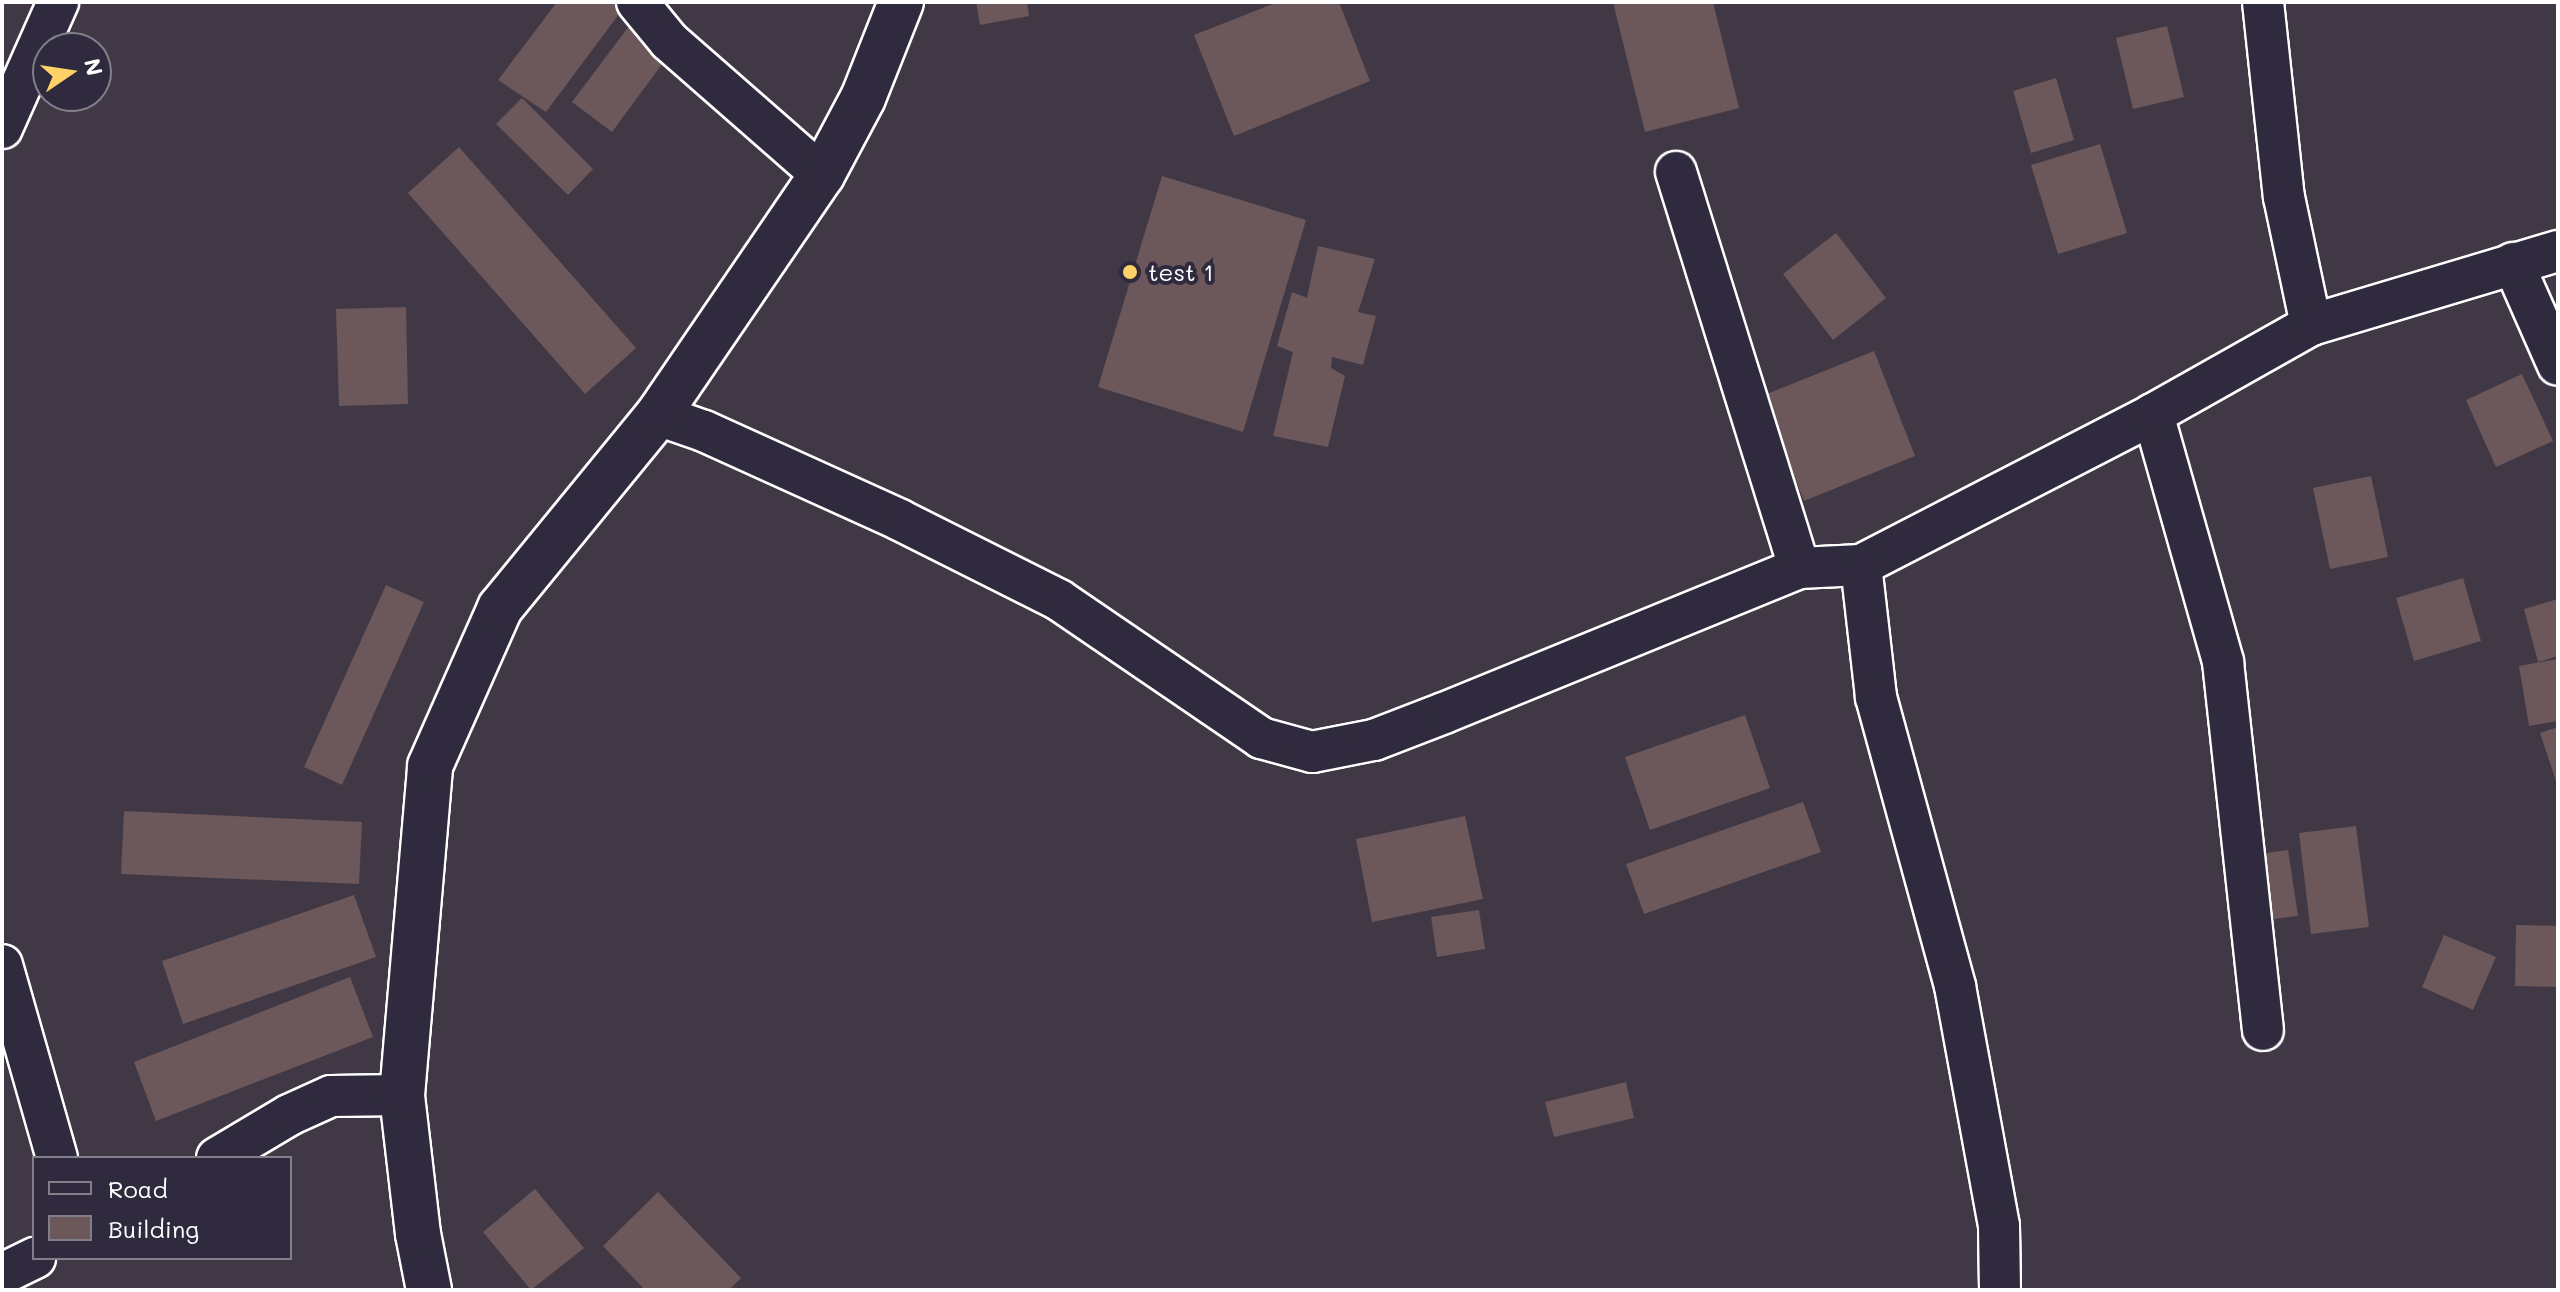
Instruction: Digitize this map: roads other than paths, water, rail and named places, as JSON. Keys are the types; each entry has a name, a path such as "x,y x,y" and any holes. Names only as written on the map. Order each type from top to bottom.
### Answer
{"street":[{"path":"2,128 58,2"},
{"path":"637,2 669,41 822,175"},
{"path":"429,1290 418,1234 402,1095 430,766 459,693 500,608 658,415 822,175 863,98 901,2"},
{"path":"2263,2 2284,197 2311,325"},
{"path":"1676,172 1799,568"},
{"path":"658,415 704,431 900,520 1059,600 1261,738 1312,752 1374,740 1799,568 1861,565 2153,414 2311,325 2558,251"},
{"path":"2513,263 2558,365"},
{"path":"2153,414 2223,662 2263,1030"},
{"path":"1861,565 1876,697 1955,986 1999,1226 2000,1290"},
{"path":"2,965 56,1156"},
{"path":"220,1156 289,1115 331,1096 402,1095"}],"place":[{"name":"test 1","path":"1130,272"}]}
